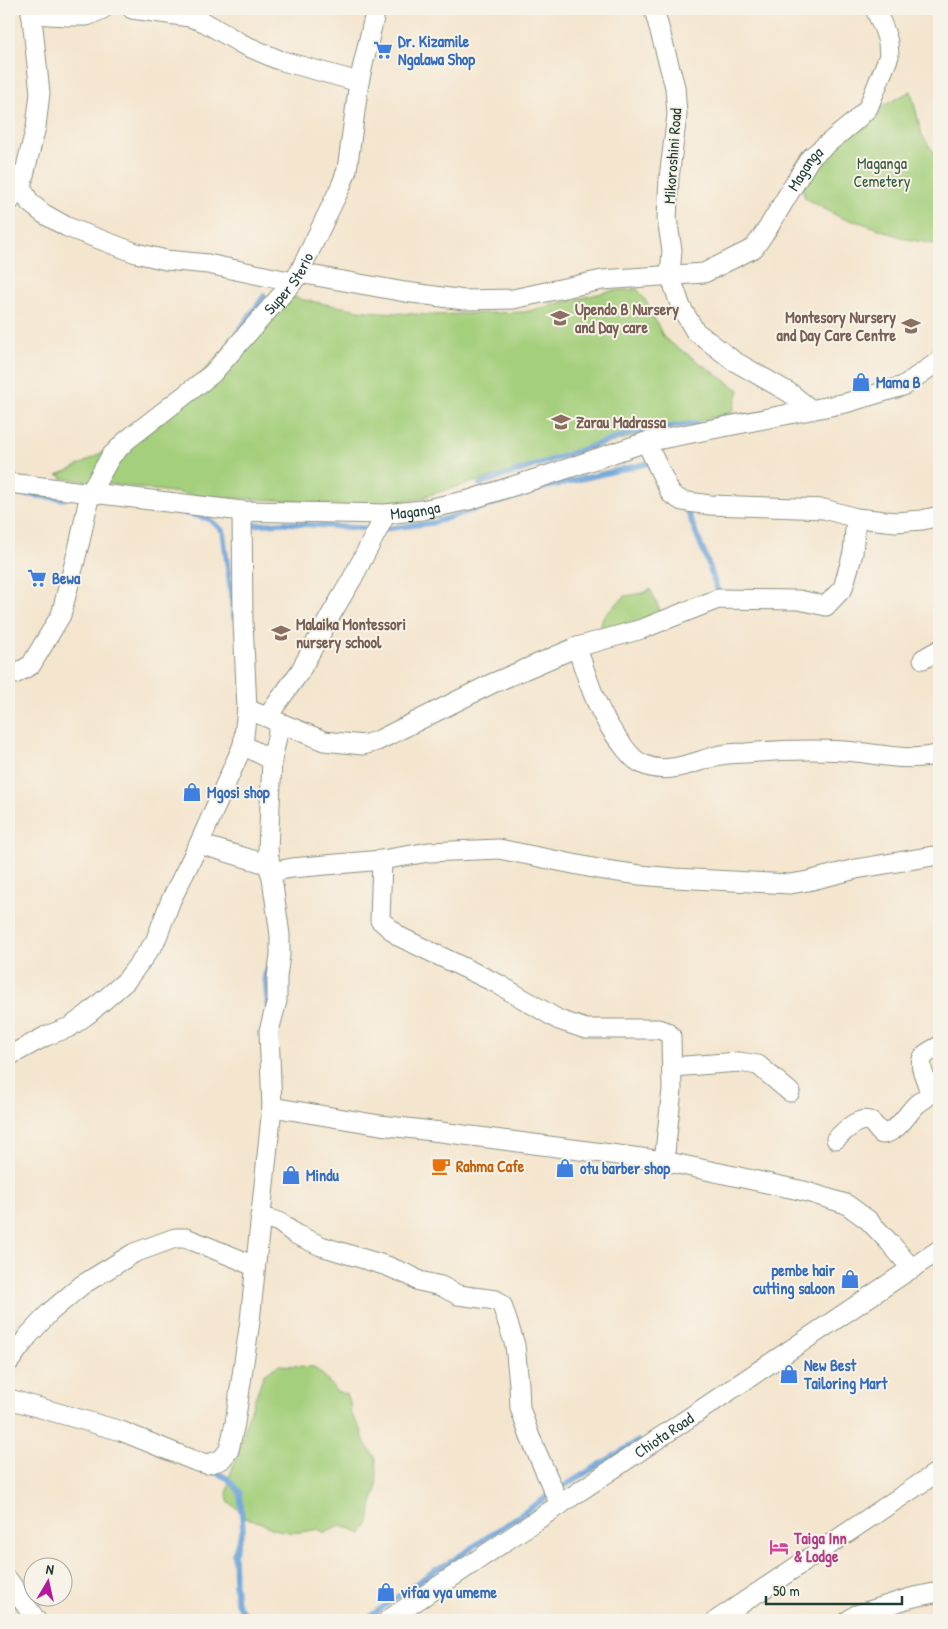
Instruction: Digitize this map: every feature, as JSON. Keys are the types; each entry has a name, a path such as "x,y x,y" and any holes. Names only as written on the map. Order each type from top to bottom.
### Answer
{"street":[{"path":"9,202 15,180 36,127 40,93 31,11 68,16 87,16 103,9"},
{"path":"132,9 190,17 204,22 242,44 279,60 359,82"},
{"name":"Super Sterio","path":"9,674 15,674 31,665 61,615 90,493 111,456 127,440 212,374 296,277 347,170 359,82 376,9"},
{"name":"Mikoroshini Road","path":"654,9 675,87 677,114 669,178 667,218 672,250 670,275"},
{"name":"Maganga","path":"15,180 30,203 67,227 136,253 166,260 464,300 513,299 602,280 704,273 754,248 810,158 868,108 889,56 888,42 877,13"},
{"path":"670,275 681,307 695,331 734,361 790,393 810,410"},
{"name":"Maganga","path":"9,483 242,511 386,514 422,510 469,500 646,442 846,403 903,386 939,361"},
{"path":"646,442 671,494 682,501 710,505 824,510 856,518 896,522 922,520 939,516"},
{"path":"9,1056 46,1036 70,1027 88,1014 126,980 155,942 171,900 199,844 242,745 247,709 243,621 242,511"},
{"path":"9,1399 121,1431 194,1461 207,1464 221,1460 228,1450 234,1430 250,1321 272,1107 269,1031 277,1002 277,977 281,946 268,850 274,720 386,514"},
{"path":"247,709 324,741 363,745 377,741 491,684 577,647 642,630 718,599 800,600 826,606 843,588 853,553 856,518"},
{"path":"577,647 597,705 610,730 638,762 651,769 671,769 718,756 746,752 836,751 900,758 918,758 939,754"},
{"path":"923,659 939,650"},
{"path":"242,745 272,760"},
{"path":"199,844 270,869 382,860 429,852 499,849 598,869 640,875 790,884 856,869 939,854"},
{"path":"382,860 380,920 400,937 498,984 560,1020 586,1029 658,1029 667,1032 671,1036 670,1116 664,1161"},
{"path":"836,1139 856,1123 864,1120 871,1122 882,1134 896,1127 929,1095 930,1090 922,1067 922,1059 926,1054 939,1046"},
{"path":"672,1067 739,1062 758,1066 790,1092"},
{"path":"272,1107 380,1125 664,1161 804,1191 846,1204 868,1220 890,1242 912,1269"},
{"path":"260,1216 279,1222 295,1234 321,1246 394,1269 419,1280 447,1288 458,1295 496,1300 502,1305 515,1345 520,1384 520,1408 530,1437 560,1505"},
{"path":"9,1362 28,1336 50,1312 82,1285 134,1253 175,1238 186,1238 255,1267"},
{"name":"Chiota Road","path":"388,1620 939,1250"},
{"path":"718,1620 939,1471"},
{"path":"9,1581 36,1620"},
{"path":"849,1620 856,1615 910,1598 939,1592"}],"green space":[{"name":"Maganga Cemetery","path":"911,91 922,135 939,160 939,245 906,239 862,223 841,218 805,198 802,186 806,171 850,129 881,107"},
{"path":"637,289 646,301 664,338 739,390 732,413 624,439 425,496 425,498 406,501 345,506 296,501 210,497 61,478 62,476 57,475 72,469 115,445 173,404 277,292 304,300 365,311 429,315 524,312 610,291"},
{"path":"650,589 663,617 595,639 604,616 625,596 644,593"},
{"path":"279,1365 314,1367 336,1391 346,1394 351,1406 350,1412 361,1430 365,1443 376,1458 376,1492 369,1523 362,1534 342,1525 325,1533 318,1529 294,1532 277,1530 245,1518 238,1509 229,1503 227,1495 230,1475 246,1423 264,1374"}],"waterway":[{"path":"237,333 264,296"},
{"path":"480,484 631,433 696,423"},
{"path":"384,529 432,523 547,487 649,463 652,466"},
{"path":"9,492 64,499"},
{"path":"683,506 686,508 707,560 719,594 716,595"},
{"path":"185,513 209,519 223,531 234,617"},
{"path":"249,525 284,523 374,529"},
{"path":"268,1007 265,976 271,960"},
{"path":"756,1362 787,1341"},
{"path":"372,1615 435,1570 449,1563 554,1492 638,1441"},
{"path":"209,1469 227,1478 240,1492 243,1529 234,1554 235,1586 237,1603 249,1620"}],"place":[{"name":"Dr. Kizamile Ngalawa Shop","path":"383,50"},
{"name":"Upendo B Nursery and Day care","path":"560,318"},
{"name":"Montesory Nursery and Day Care Centre","path":"911,326"},
{"name":"Mama B","path":"861,382"},
{"name":"Zarau Madrassa","path":"561,422"},
{"name":"Bewa","path":"37,578"},
{"name":"Malaika Montessori nursery school","path":"281,633"},
{"name":"Mgosi shop","path":"192,792"},
{"name":"Rahma Cafe","path":"441,1166"},
{"name":"otu barber shop","path":"565,1168"},
{"name":"Mindu","path":"291,1175"},
{"name":"pembe hair cutting saloon","path":"850,1279"},
{"name":"New Best Tailoring Mart","path":"789,1374"},
{"name":"Taiga Inn & Lodge","path":"779,1547"},
{"name":"vifaa vya umeme","path":"386,1592"}]}
